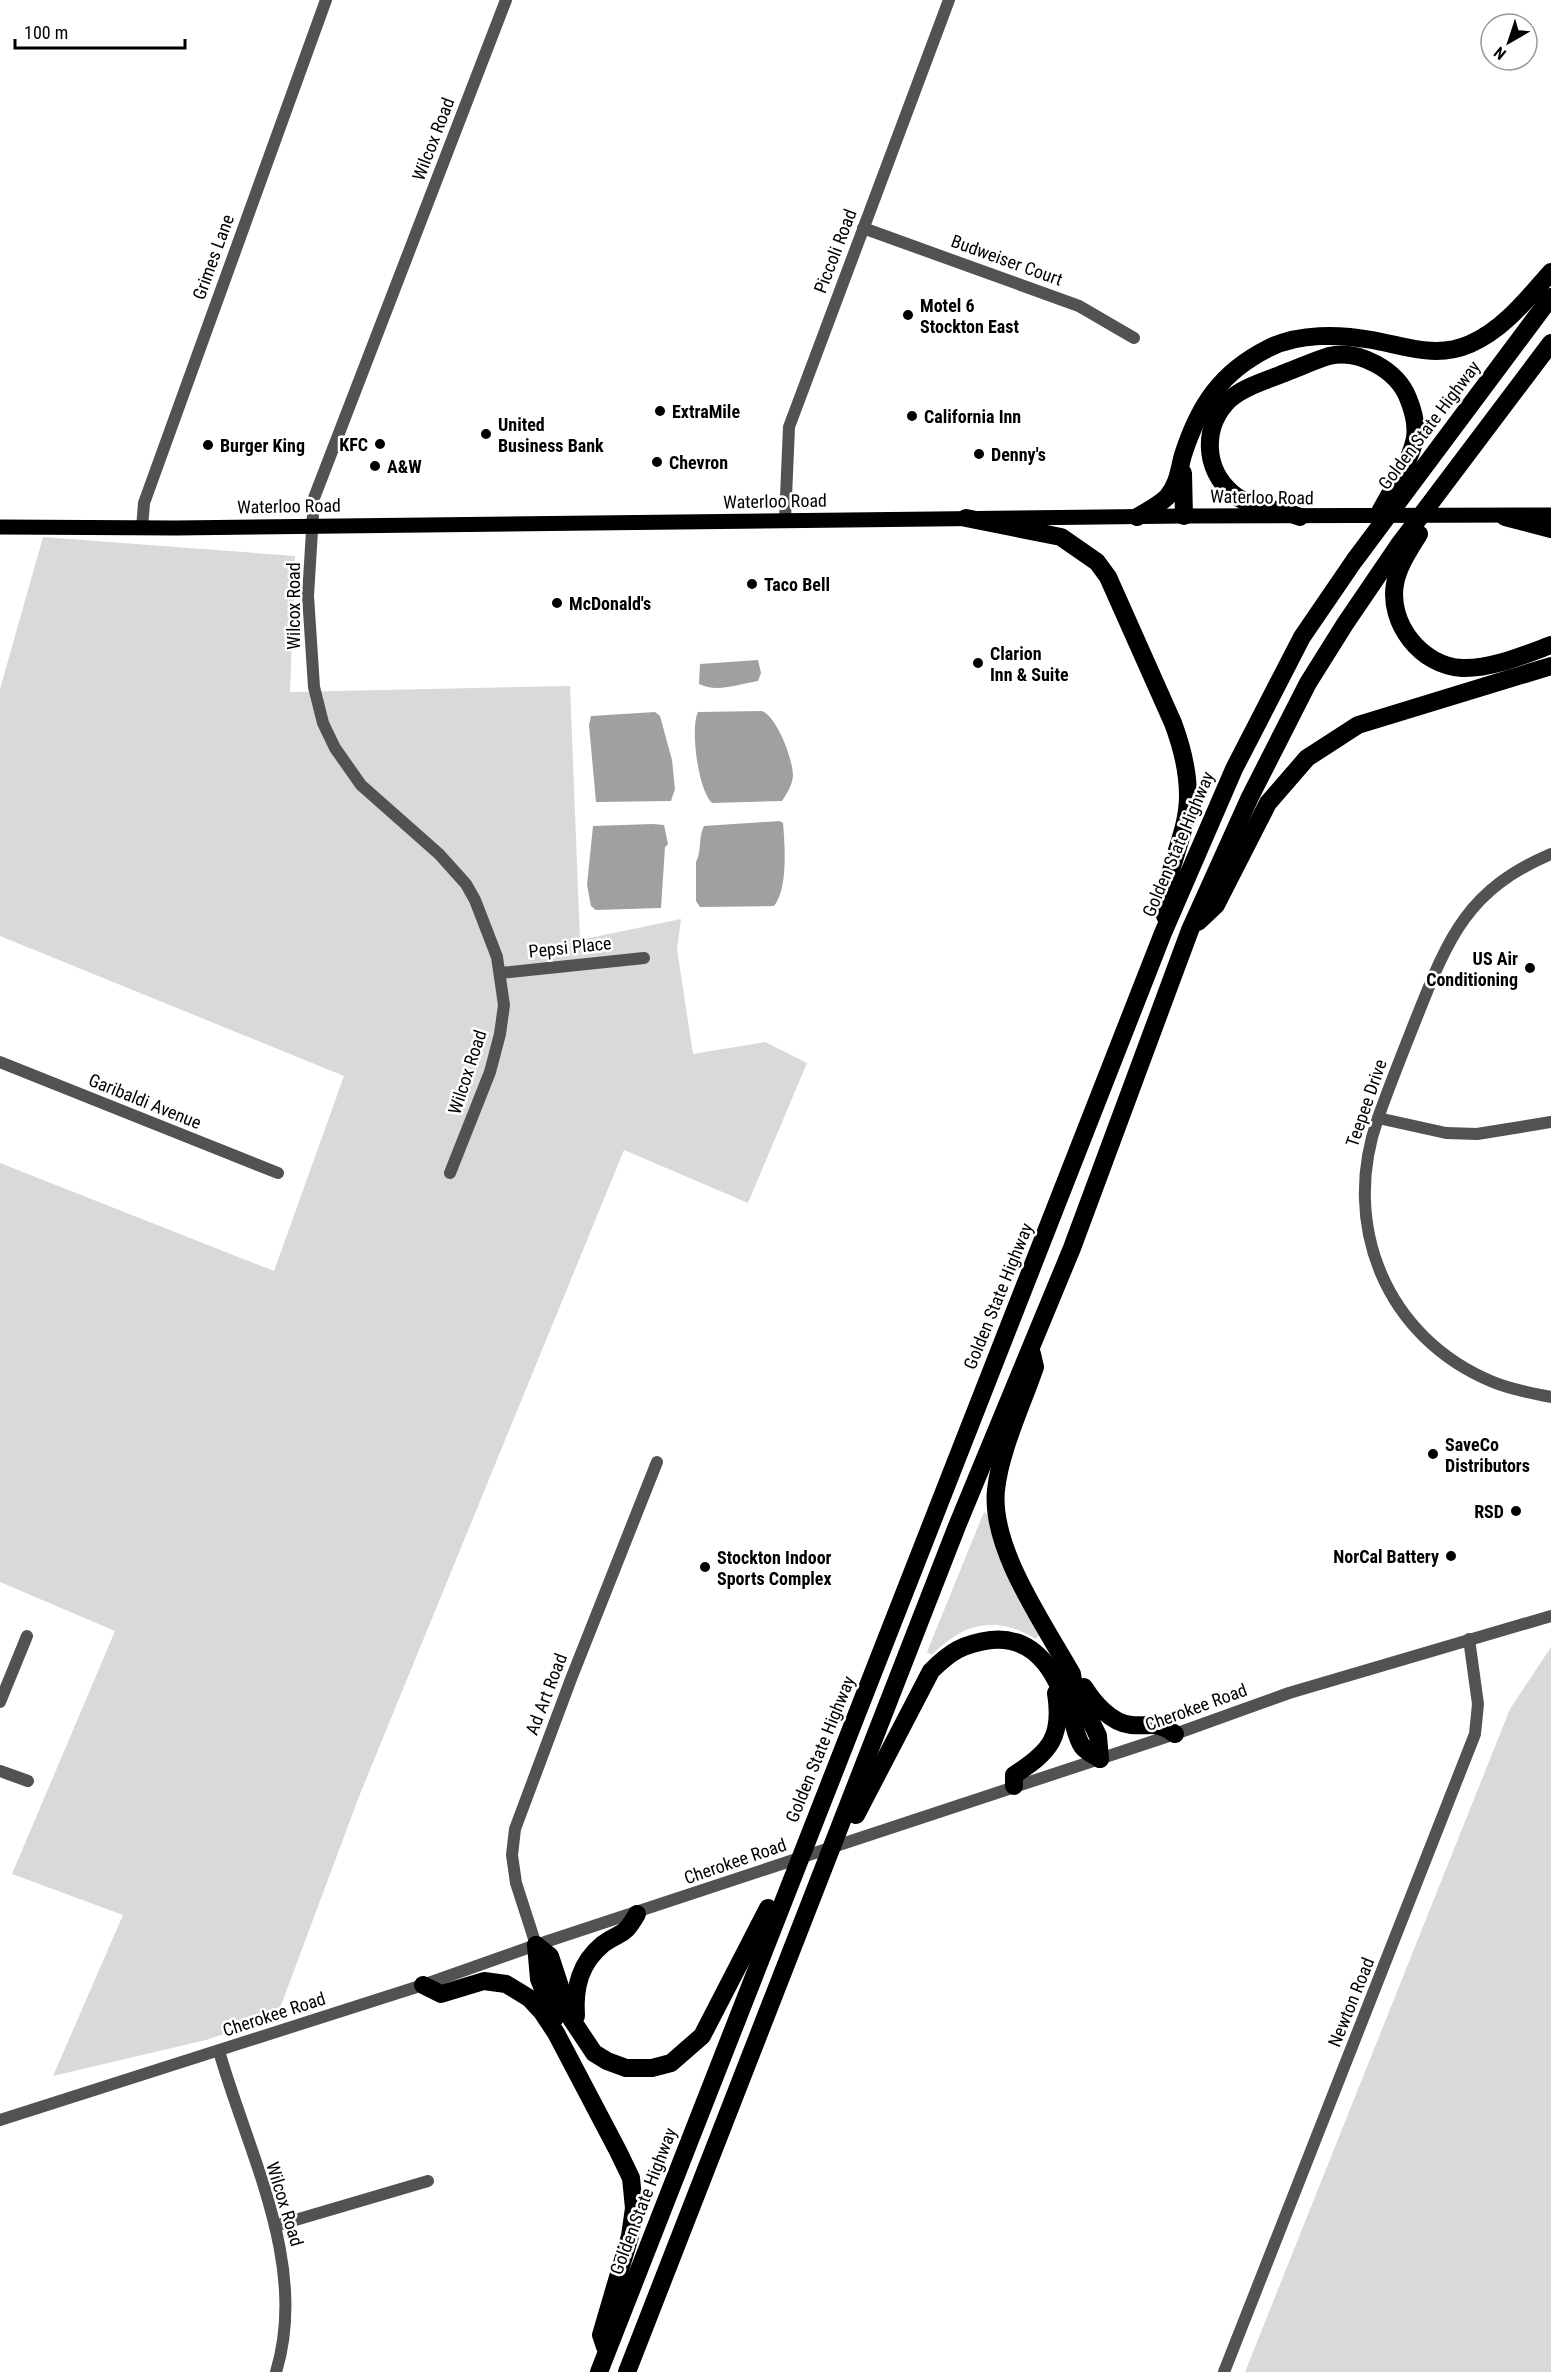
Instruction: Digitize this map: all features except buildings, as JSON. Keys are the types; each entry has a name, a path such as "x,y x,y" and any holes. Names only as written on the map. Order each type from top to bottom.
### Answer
{"highway":[{"path":"1137,517 1167,496 1175,484 1202,407 1223,380 1242,363 1271,346 1312,336 1371,340 1423,352 1442,352 1460,347 1496,330 1551,272"},
{"name":"Golden State Highway","path":"599,2372 1163,933 1234,769 1271,693 1302,637 1354,561 1551,297"},
{"path":"627,2372 957,1526 1072,1248 1190,930 1250,797 1308,683 1381,571 1551,343"},
{"path":"1300,517 1285,510 1251,504 1234,495 1221,483 1208,443 1212,428 1218,414 1230,399 1247,389 1332,356 1359,356 1381,366 1404,389 1415,414 1415,437 1402,469 1354,561"},
{"path":"1182,459 1184,516"},
{"path":"1442,490 1395,583 1396,612 1406,633 1430,657 1461,668 1480,667 1551,645"},
{"path":"1505,517 1551,530"},
{"path":"966,518 1061,537 1089,555 1108,577 1173,723 1182,746 1186,771 1188,798 1184,825 1168,883 1163,933"},
{"path":"1190,930 1216,905 1268,803 1307,758 1358,725 1551,666"},
{"path":"1030,1347 1035,1367 998,1479 998,1521 1007,1555 1065,1678 1082,1746 1100,1760"},
{"path":"832,1847 855,1816 931,1671 944,1658 967,1643 1002,1639 1028,1646 1065,1678 1081,1682 1093,1702 1111,1716 1128,1725 1159,1724 1175,1734"},
{"path":"1014,1786 1014,1775 1039,1759 1052,1743 1059,1713 1056,1692 1065,1678"},
{"path":"536,1945 550,1956 570,2017 594,2053 626,2068 652,2068 671,2063 702,2036 769,1908 787,1888"},
{"path":"576,2027 576,1986 583,1967 591,1955 605,1943 626,1932 638,1914"},
{"path":"536,1945 538,1979 556,2021 556,2033"},
{"path":"423,1985 441,1994 484,1981 506,1984 530,1998 556,2033 631,2178 634,2208 630,2236 601,2335 607,2351"}],"main road":[{"name":"Waterloo Road","path":"0,526 142,528 966,518 1551,515"}],"street":[{"name":"Grimes Lane","path":"142,528 144,503 326,0"},
{"name":"Wilcox Road","path":"450,1173 490,1072 500,1034 504,1005 500,973 491,939 466,884 439,854 361,785 335,748 323,723 311,667 308,596 314,498 506,0"},
{"name":"Piccoli Road","path":"785,520 789,427 949,0"},
{"name":"Budweiser Court","path":"863,228 1079,306 1134,338"},
{"name":"Teepee Drive","path":"1551,854 1496,885 1468,911 1457,926 1431,980 1378,1118 1370,1141 1364,1176 1366,1227 1384,1281 1400,1310 1437,1348 1462,1367 1494,1382 1551,1397"},
{"name":"Pepsi Place","path":"500,973 644,958"},
{"name":"Garibaldi Avenue","path":"0,1062 278,1173"},
{"path":"1378,1118 1446,1133 1477,1134 1551,1122"},
{"name":"Ad Art Road","path":"536,1945 516,1883 512,1856 515,1829 571,1678 657,1462"},
{"name":"Cherokee Road","path":"0,2120 423,1985 536,1945 638,1914 1014,1786 1100,1760 1289,1693 1551,1616"},
{"path":"0,1702 27,1636"},
{"name":"Newton Road","path":"1224,2372 1475,1734 1478,1704 1469,1639"},
{"path":"0,1771 28,1781"},
{"name":"Wilcox Road","path":"219,2051 275,2226 287,2292 286,2319 276,2372"},
{"path":"275,2226 428,2181"}],"shaded area":[{"path":"43,537 295,556 290,692 570,686 580,940 681,919 677,949 693,1054 765,1042 807,1063 748,1203 624,1150 360,1794 277,2016 206,2040 53,2076 123,1915 12,1874 115,1631 0,1582 0,1163 274,1271 344,1076 0,936 0,689"},
{"path":"758,660 761,673 758,681 721,688 699,684 700,664"},
{"path":"762,711 773,721 787,750 792,769 792,783 782,801 712,803 707,796 699,773 695,744 698,712"},
{"path":"655,712 660,716 672,760 675,789 671,801 596,802 589,725 591,716"},
{"path":"780,821 783,823 784,878 782,889 774,906 700,907 696,901 696,862 704,826"},
{"path":"664,825 668,844 665,847 661,908 596,910 591,906 587,885 593,826"},
{"path":"984,1512 989,1515 1008,1578 1039,1635 1036,1639 1007,1627 981,1626 956,1635 932,1655 927,1652"},
{"path":"1551,1647 1551,2372 1245,2372 1510,1709"}],"place":[{"name":"Motel 6 Stockton East","path":"908,315"},
{"name":"ExtraMile","path":"660,411"},
{"name":"California Inn","path":"912,416"},
{"name":"United Business Bank","path":"486,434"},
{"name":"KFC","path":"380,444"},
{"name":"Burger King","path":"208,445"},
{"name":"Denny's","path":"979,454"},
{"name":"Chevron","path":"657,462"},
{"name":"A&W","path":"375,466"},
{"name":"Taco Bell","path":"752,584"},
{"name":"McDonald's","path":"557,603"},
{"name":"Clarion Inn & Suite","path":"978,663"},
{"name":"US Air Conditioning","path":"1530,968"},
{"name":"SaveCo Distributors","path":"1433,1454"},
{"name":"RSD","path":"1516,1511"},
{"name":"NorCal Battery","path":"1451,1556"},
{"name":"Stockton Indoor Sports Complex","path":"705,1567"}]}
